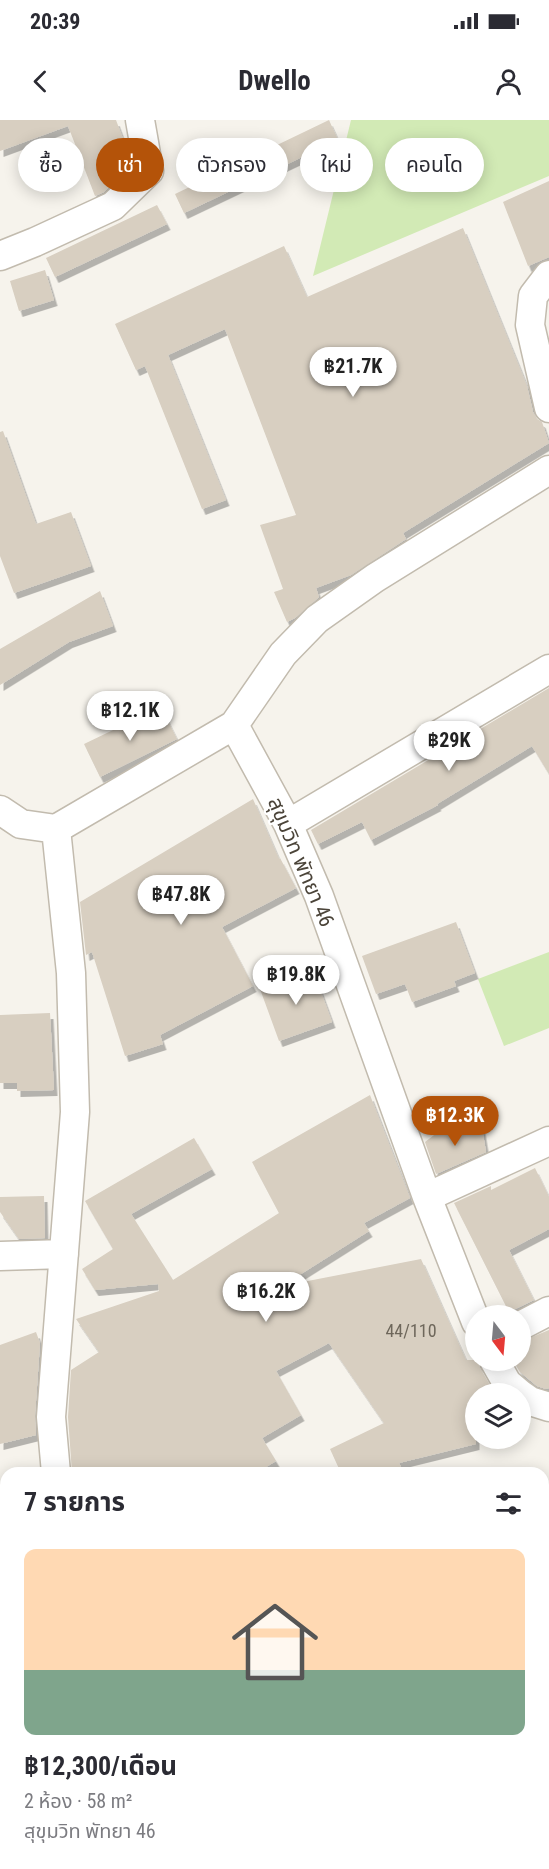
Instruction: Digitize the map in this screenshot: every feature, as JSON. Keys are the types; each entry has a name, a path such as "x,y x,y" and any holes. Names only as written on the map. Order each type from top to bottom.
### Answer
{"street":[{"path":"0,256 113,206 149,171 140,120"},
{"path":"549,275 533,296 530,325 549,408"},
{"path":"0,810 21,825 56,829 234,724 283,654 317,619 375,578 549,470"},
{"path":"288,824 549,669"},
{"name":"สุขุมวิท พัทยา 46","path":"234,724 288,824 319,896 427,1197 469,1305"},
{"path":"55,1467 51,1417 75,1112 71,973 56,829"},
{"path":"427,1197 549,1141"},
{"path":"0,1256 64,1254"},
{"path":"531,1320 549,1311"},
{"path":"531,1401 549,1407"}],"green space":[{"path":"351,120 549,120 549,176 313,276 333,192 373,192 373,138 347,138"},
{"path":"549,952 549,1028 504,1046 478,979"}],"building":[{"path":"0,120 116,120 123,138 96,138 96,192 104,192 95,196 84,167 84,138 73,138 68,126 35,138 18,138 18,144 0,151"},
{"path":"329,120 337,138 300,138 300,158 288,164 288,140"},
{"path":"549,181 549,257 528,266 503,202"},
{"path":"179,192 228,192 184,213 175,194"},
{"path":"157,205 167,224 55,277 46,258"},
{"path":"463,228 527,386 533,412 542,422 549,443 403,533 406,539 351,575 316,588 319,597 287,622 274,592 283,589 260,525 296,515 225,329 168,355 226,500 202,509 145,366 136,370 115,324 284,246 307,297"},
{"path":"45,270 54,300 19,311 10,281"},
{"path":"3,431 36,524 71,512 91,566 14,593 0,556 0,432"},
{"path":"100,591 113,626 69,642 0,685 0,649"},
{"path":"549,688 549,774 532,746 438,805 371,840 362,822 318,844 311,830"},
{"path":"161,707 177,739 100,777 84,744"},
{"path":"253,799 279,859 296,888 222,927 253,986 160,1035 163,1044 125,1056 92,952 86,955 80,902"},
{"path":"456,922 475,973 454,981 456,986 412,1002 405,984 376,994 362,956"},
{"path":"313,970 332,1022 279,1041 260,989"},
{"path":"50,1013 54,1090 17,1091 17,1083 0,1083 0,1015"},
{"path":"370,1095 410,1198 364,1223 369,1231 282,1286 421,1259 465,1358 465,1371 482,1371 489,1383 465,1383 465,1447 399,1463 401,1467 338,1467 330,1449 384,1423 329,1343 276,1371 301,1415 262,1438 276,1461 266,1467 72,1467 68,1417 71,1370 99,1352 76,1319 159,1291 158,1284 95,1290 82,1269 113,1249 85,1201 194,1138 212,1169 131,1214 173,1280 279,1213 252,1162"},
{"path":"482,1128 486,1152 436,1174 425,1142 442,1129"},
{"path":"535,1168 549,1197 549,1229 509,1250 534,1300 524,1305 505,1305 454,1203 491,1186 491,1190"},
{"path":"44,1196 45,1238 19,1239 0,1212 0,1197"},
{"path":"549,1330 549,1388 546,1389 537,1386 519,1371 531,1371 531,1337"},
{"path":"36,1332 40,1343 35,1416 36,1435 0,1444 0,1345"}]}
